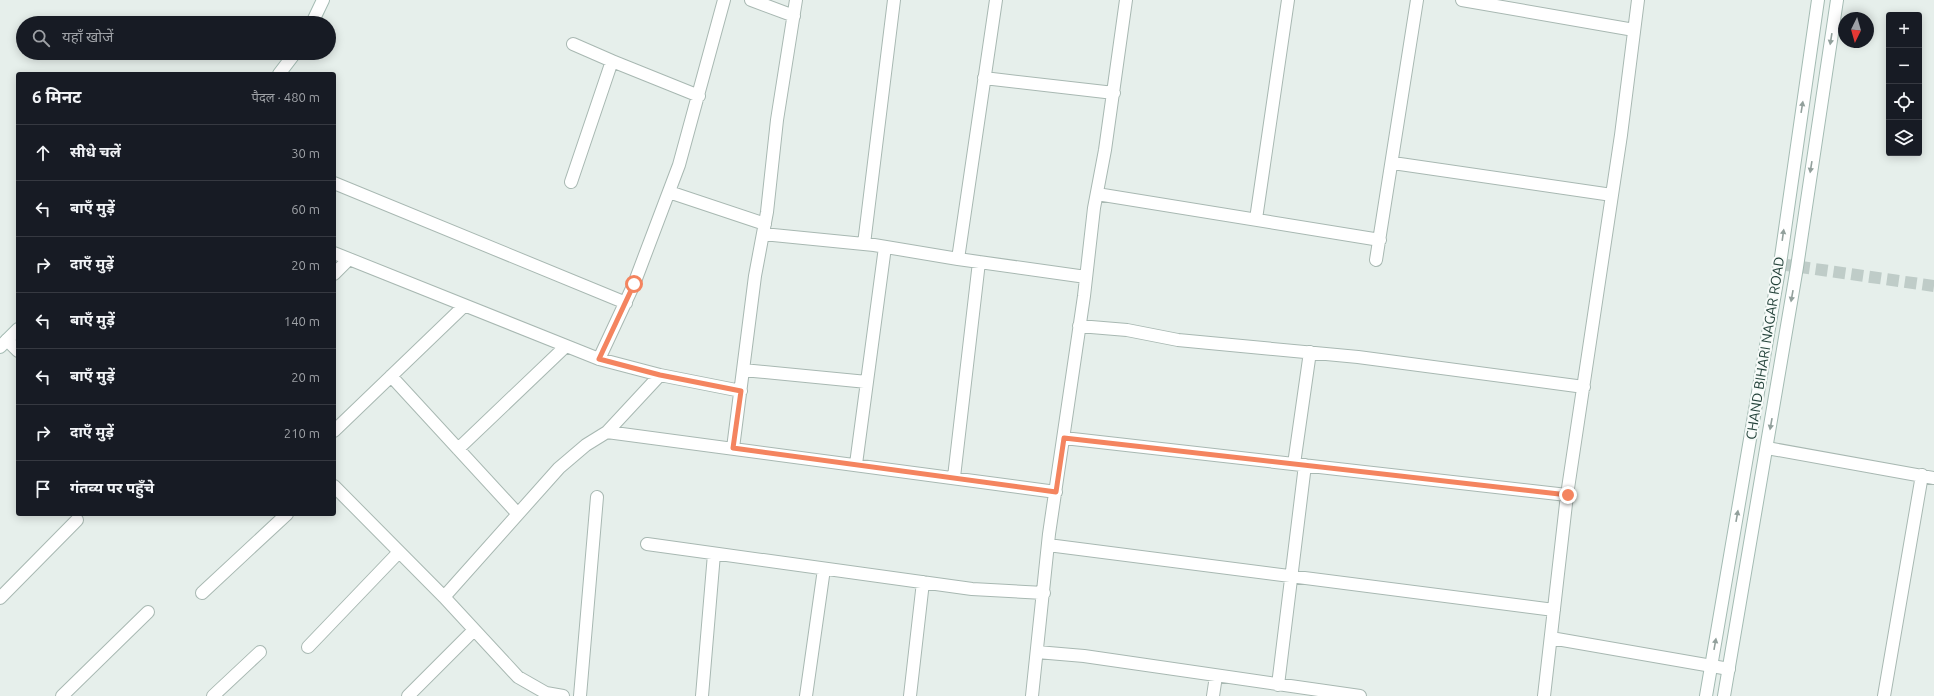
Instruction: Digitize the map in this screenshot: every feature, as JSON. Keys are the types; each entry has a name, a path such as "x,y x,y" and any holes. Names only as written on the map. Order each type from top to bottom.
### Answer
{"street":[{"path":"315,16 323,0"},
{"path":"599,359 634,284 679,165 724,0"},
{"path":"751,0 794,16"},
{"path":"733,448 755,276 764,229 777,120 796,0"},
{"path":"864,244 894,0"},
{"path":"958,259 996,0"},
{"path":"1032,696 1038,652 1048,545 1097,194 1114,93 1126,0"},
{"path":"1256,219 1288,0"},
{"path":"1376,260 1393,163 1412,23 1417,0"},
{"path":"1462,0 1634,30"},
{"path":"1544,696 1568,495 1612,195 1638,0"},
{"name":"CHAND BIHARI NAGAR ROAD","path":"1706,696 1780,264 1818,0"},
{"name":"CHAND BIHARI NAGAR ROAD","path":"1724,696 1797,267 1837,0"},
{"path":"573,44 699,96"},
{"path":"281,72 290,60"},
{"path":"572,182 612,61"},
{"path":"984,78 1114,93"},
{"path":"1393,163 1612,195"},
{"path":"336,184 626,302"},
{"path":"669,192 764,229 1086,277"},
{"path":"1097,194 1380,240"},
{"path":"856,464 885,247"},
{"path":"336,254 599,359 660,375 741,391"},
{"path":"336,272 349,258"},
{"path":"954,477 979,262"},
{"path":"336,429 464,306"},
{"path":"1079,326 1127,330 1178,340 1310,352 1584,387"},
{"path":"16,331 4,343 16,350"},
{"path":"458,449 566,346"},
{"path":"1278,685 1292,575 1310,352"},
{"path":"743,370 867,382"},
{"path":"444,597 559,468 586,445 607,432 660,375"},
{"path":"391,376 518,514"},
{"path":"607,432 954,477 1056,492"},
{"path":"1064,438 1568,495"},
{"path":"1749,445 1934,478"},
{"path":"1884,696 1922,476"},
{"path":"336,488 444,597 518,677 546,693 563,696"},
{"path":"580,696 597,497"},
{"path":"202,593 285,516"},
{"path":"0,598 77,520"},
{"path":"647,544 972,589 1044,593"},
{"path":"1048,545 1292,575 1554,610"},
{"path":"308,647 399,552"},
{"path":"702,696 714,554"},
{"path":"806,696 824,569"},
{"path":"910,696 923,582"},
{"path":"62,696 148,612"},
{"path":"408,696 474,630"},
{"path":"1551,638 1711,665 1729,670"},
{"path":"213,696 260,652"},
{"path":"1038,652 1084,656 1278,685 1307,693 1360,696"},
{"path":"1213,696 1216,676"}],"tunnel":[{"path":"1780,264 1934,286"}],"route":[{"path":"634,284 599,359 660,375 741,391 733,448 1056,492 1064,438 1568,495"}]}
